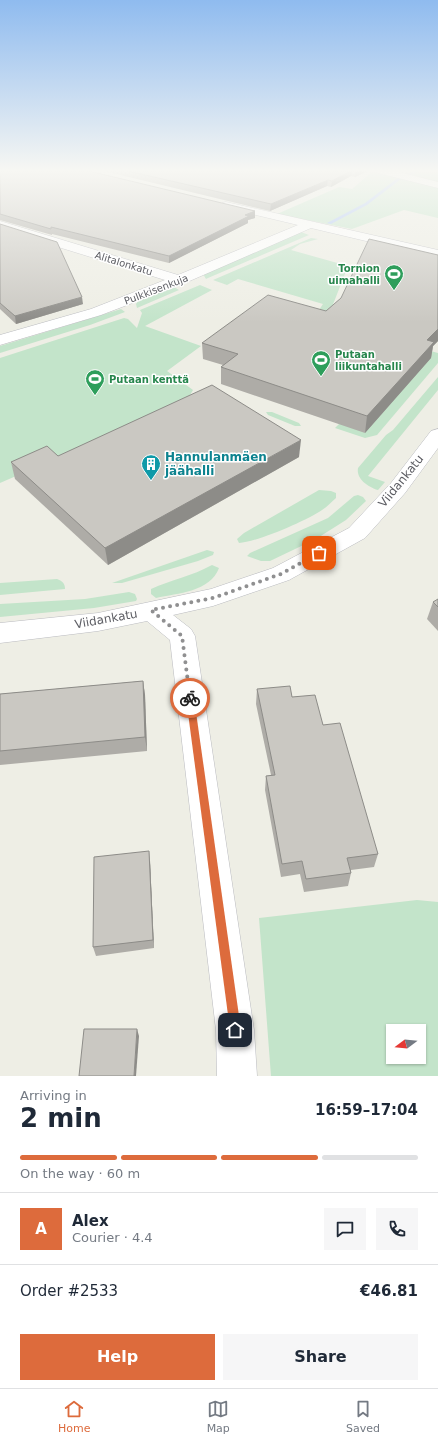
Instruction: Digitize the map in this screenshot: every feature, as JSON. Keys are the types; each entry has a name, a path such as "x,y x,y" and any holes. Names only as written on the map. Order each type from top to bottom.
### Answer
{"street":[{"path":"292,221 438,254"},
{"name":"Alitalonkatu","path":"0,225 180,280"},
{"name":"Pulkkisenkuja","path":"0,340 96,312 180,280 308,225"},
{"name":"Viidankatu","path":"0,633 98,622 213,598 281,574 357,532 398,488 438,435"},
{"path":"151,610 182,636 235,1030 237,1076"}],"green space":[{"path":"313,221 373,221 352,229"},
{"path":"301,232 309,235 206,279 203,274"},
{"path":"311,238 318,239 300,244 291,250 348,266 332,307 326,311 319,310 323,304 238,279 227,285 213,280"},
{"name":"Putaan kenttä","path":"200,285 212,290 145,326 201,346 167,371 193,390 186,402 0,483 0,358 124,318 128,319 137,328 142,313 140,310"},
{"path":"174,287 179,290 137,308 136,304 139,300"},
{"path":"121,309 125,312 90,325 0,353 0,346"},
{"path":"416,347 438,353 438,363 377,435 365,438 335,428"},
{"path":"438,377 438,390 368,476 385,482 378,490 370,487 359,476 358,468"},
{"path":"266,412 272,412 299,423 301,426 295,426 268,415"},
{"path":"319,490 336,493 336,498 315,515 269,535 239,543 237,539 244,533"},
{"path":"358,495 363,497 366,501 346,520 316,539 270,561 261,561 247,556 250,553 328,518 354,496"},
{"path":"207,550 214,552 213,555 198,561 122,583 112,583"},
{"path":"212,565 219,568 215,576 201,587 183,593 156,598 151,594 151,589"},
{"path":"57,579 63,582 65,589 0,595 0,583"},
{"path":"129,592 135,594 137,599 136,601 94,608 0,617 0,604 85,599"},
{"path":"417,900 438,902 438,1076 271,1076 259,918"}],"building":[{"path":"25,221 239,221 169,256 51,227 51,229"},
{"path":"0,224 57,242 82,297 15,316 0,303"},
{"path":"369,239 438,255 438,329 427,340 434,342 367,416 221,367 238,354 202,343 268,295 326,311 341,298"},
{"name":"Hannulanmäen jäähalli","path":"212,385 301,440 105,548 11,462 47,446 58,456"},
{"path":"438,599 438,607 433,602"},
{"path":"143,681 145,737 0,751 0,694"},
{"path":"290,686 292,697 315,695 323,725 340,723 378,854 347,858 351,873 306,879 302,861 282,864 266,776 275,775 257,689"},
{"path":"149,851 153,940 93,947 94,857"},
{"path":"84,1029 137,1029 134,1076 79,1076"}],"way so far":[{"path":"190,698 182,636 151,610 213,598 281,574 319,553"}],"place":[{"name":"Tornion uimahalli","path":"394,291"},
{"name":"Putaan liikuntahalli","path":"321,377"},
{"name":"Putaan kenttä","path":"95,396"},
{"name":"Hannulanmäen jäähalli","path":"151,481"}],"route":[{"path":"190,698 235,1030"}]}
